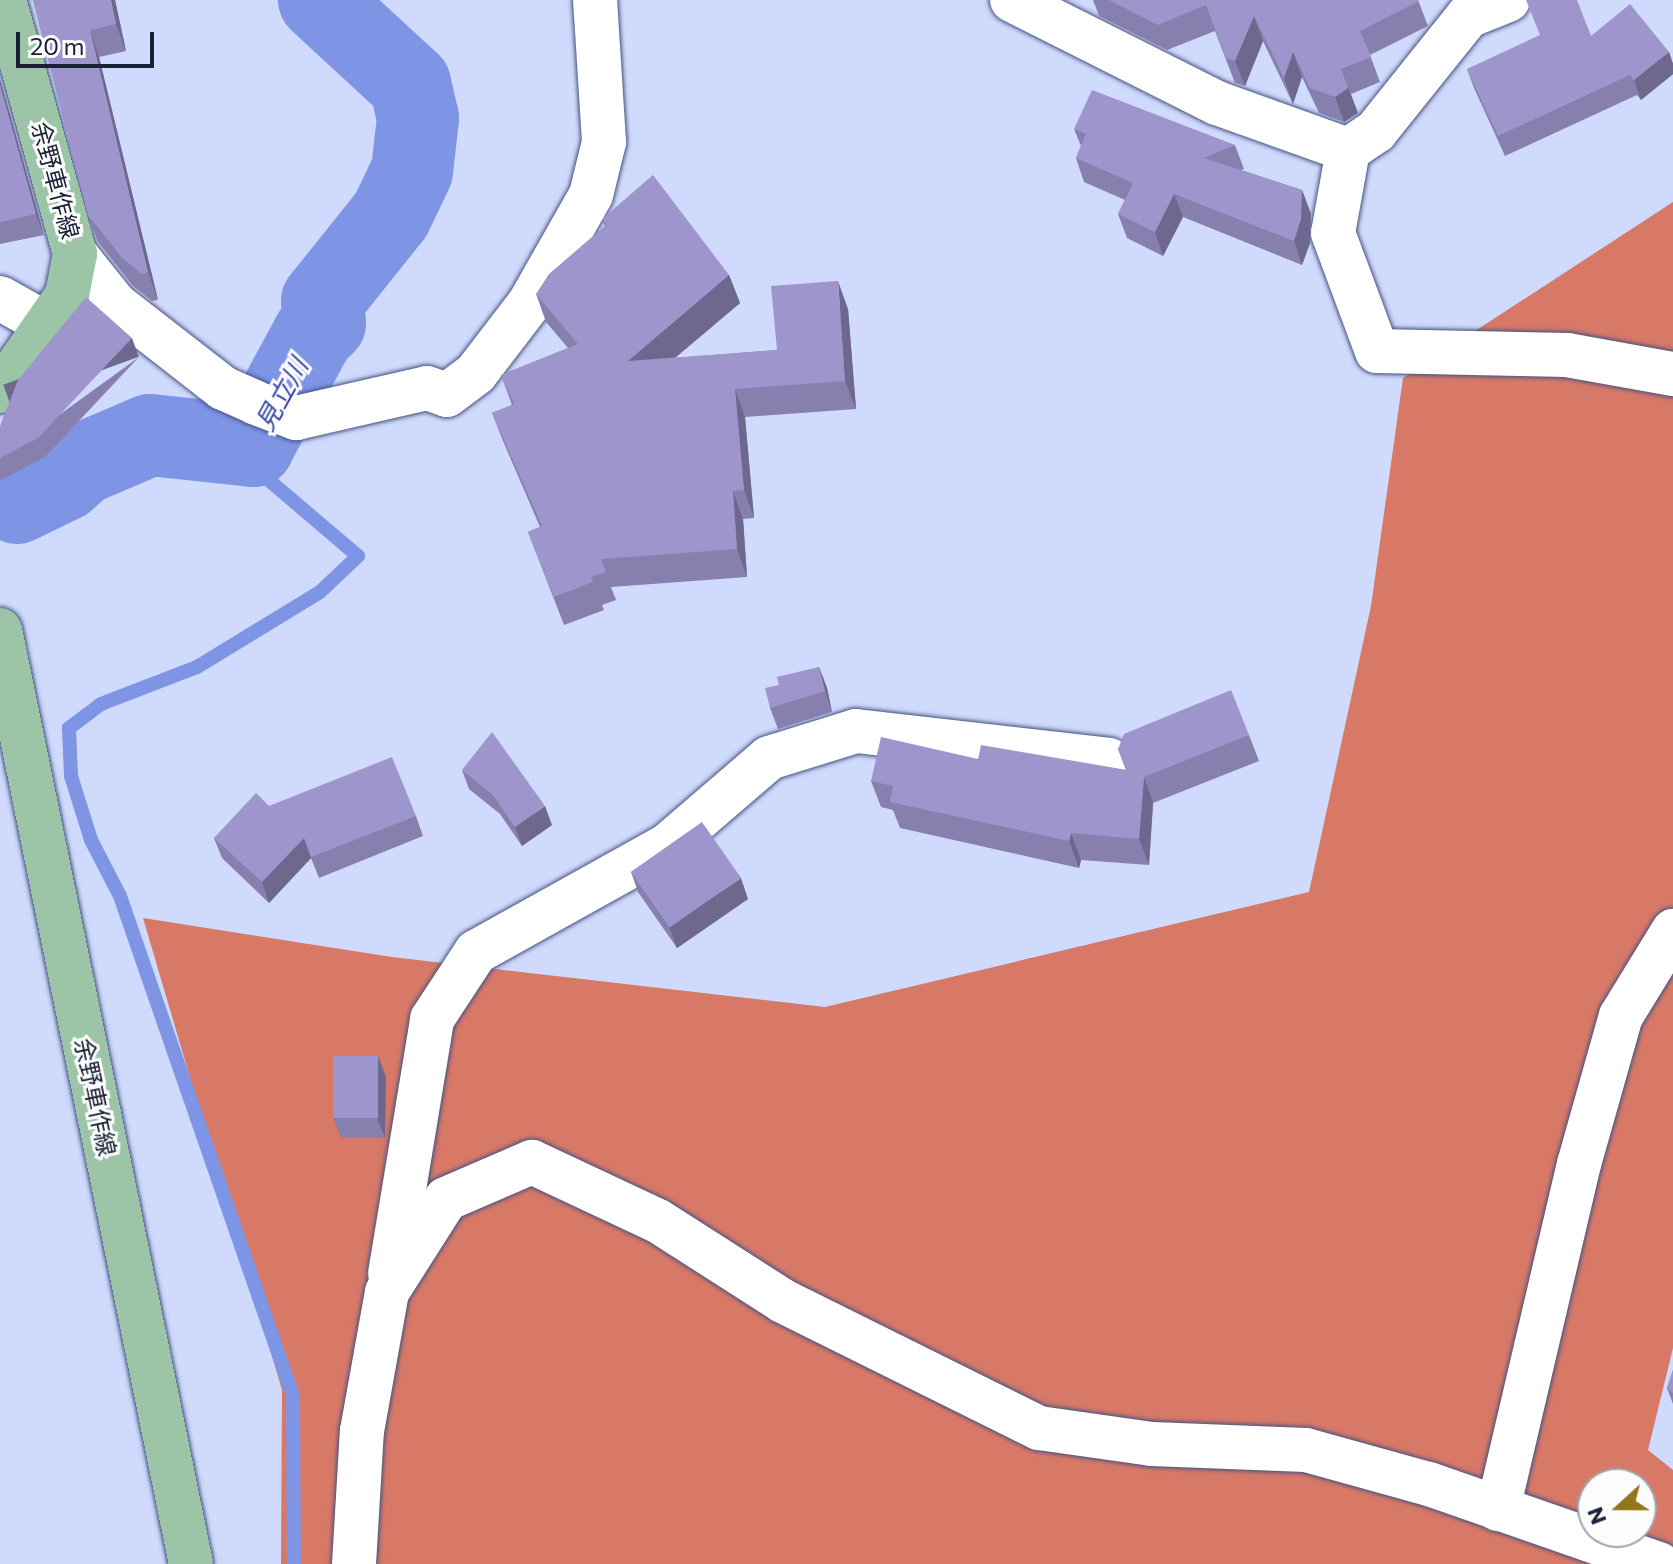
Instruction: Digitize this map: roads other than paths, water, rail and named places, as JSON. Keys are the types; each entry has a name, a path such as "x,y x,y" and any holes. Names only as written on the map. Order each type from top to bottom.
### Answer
{"main road":[{"name":"余野車作線","path":"0,391 67,295 75,254 4,0"},
{"name":"余野車作線","path":"0,630 191,1564"}],"street":[{"path":"75,254 115,304 223,388 276,410 427,388 447,395 476,373 529,304 591,195 604,142 595,0"},
{"path":"1012,0 1217,103 1348,150"},
{"path":"1508,0 1468,16 1376,131 1348,150 1333,233 1377,351 1567,355 1673,374"},
{"path":"0,298 48,325"},
{"path":"354,1564 362,1431 387,1292 418,1080 432,1019 476,952 668,845 769,758 856,731 1109,760"},
{"path":"1498,1509 1579,1164 1621,1016 1673,931"},
{"path":"387,1292 446,1199 532,1162 658,1221 783,1301 1039,1428 1152,1444 1306,1450 1498,1509 1659,1564"}],"waterway":[{"name":"見立川","path":"17,503 64,480 82,464 150,435 253,446 313,335 325,323 322,301 391,215 412,171 418,118 410,84 319,0"},
{"path":"253,446 255,459 271,482 358,556 320,592 197,667 101,704 69,728 71,776 91,840 120,896 293,1396 294,1564"}]}
